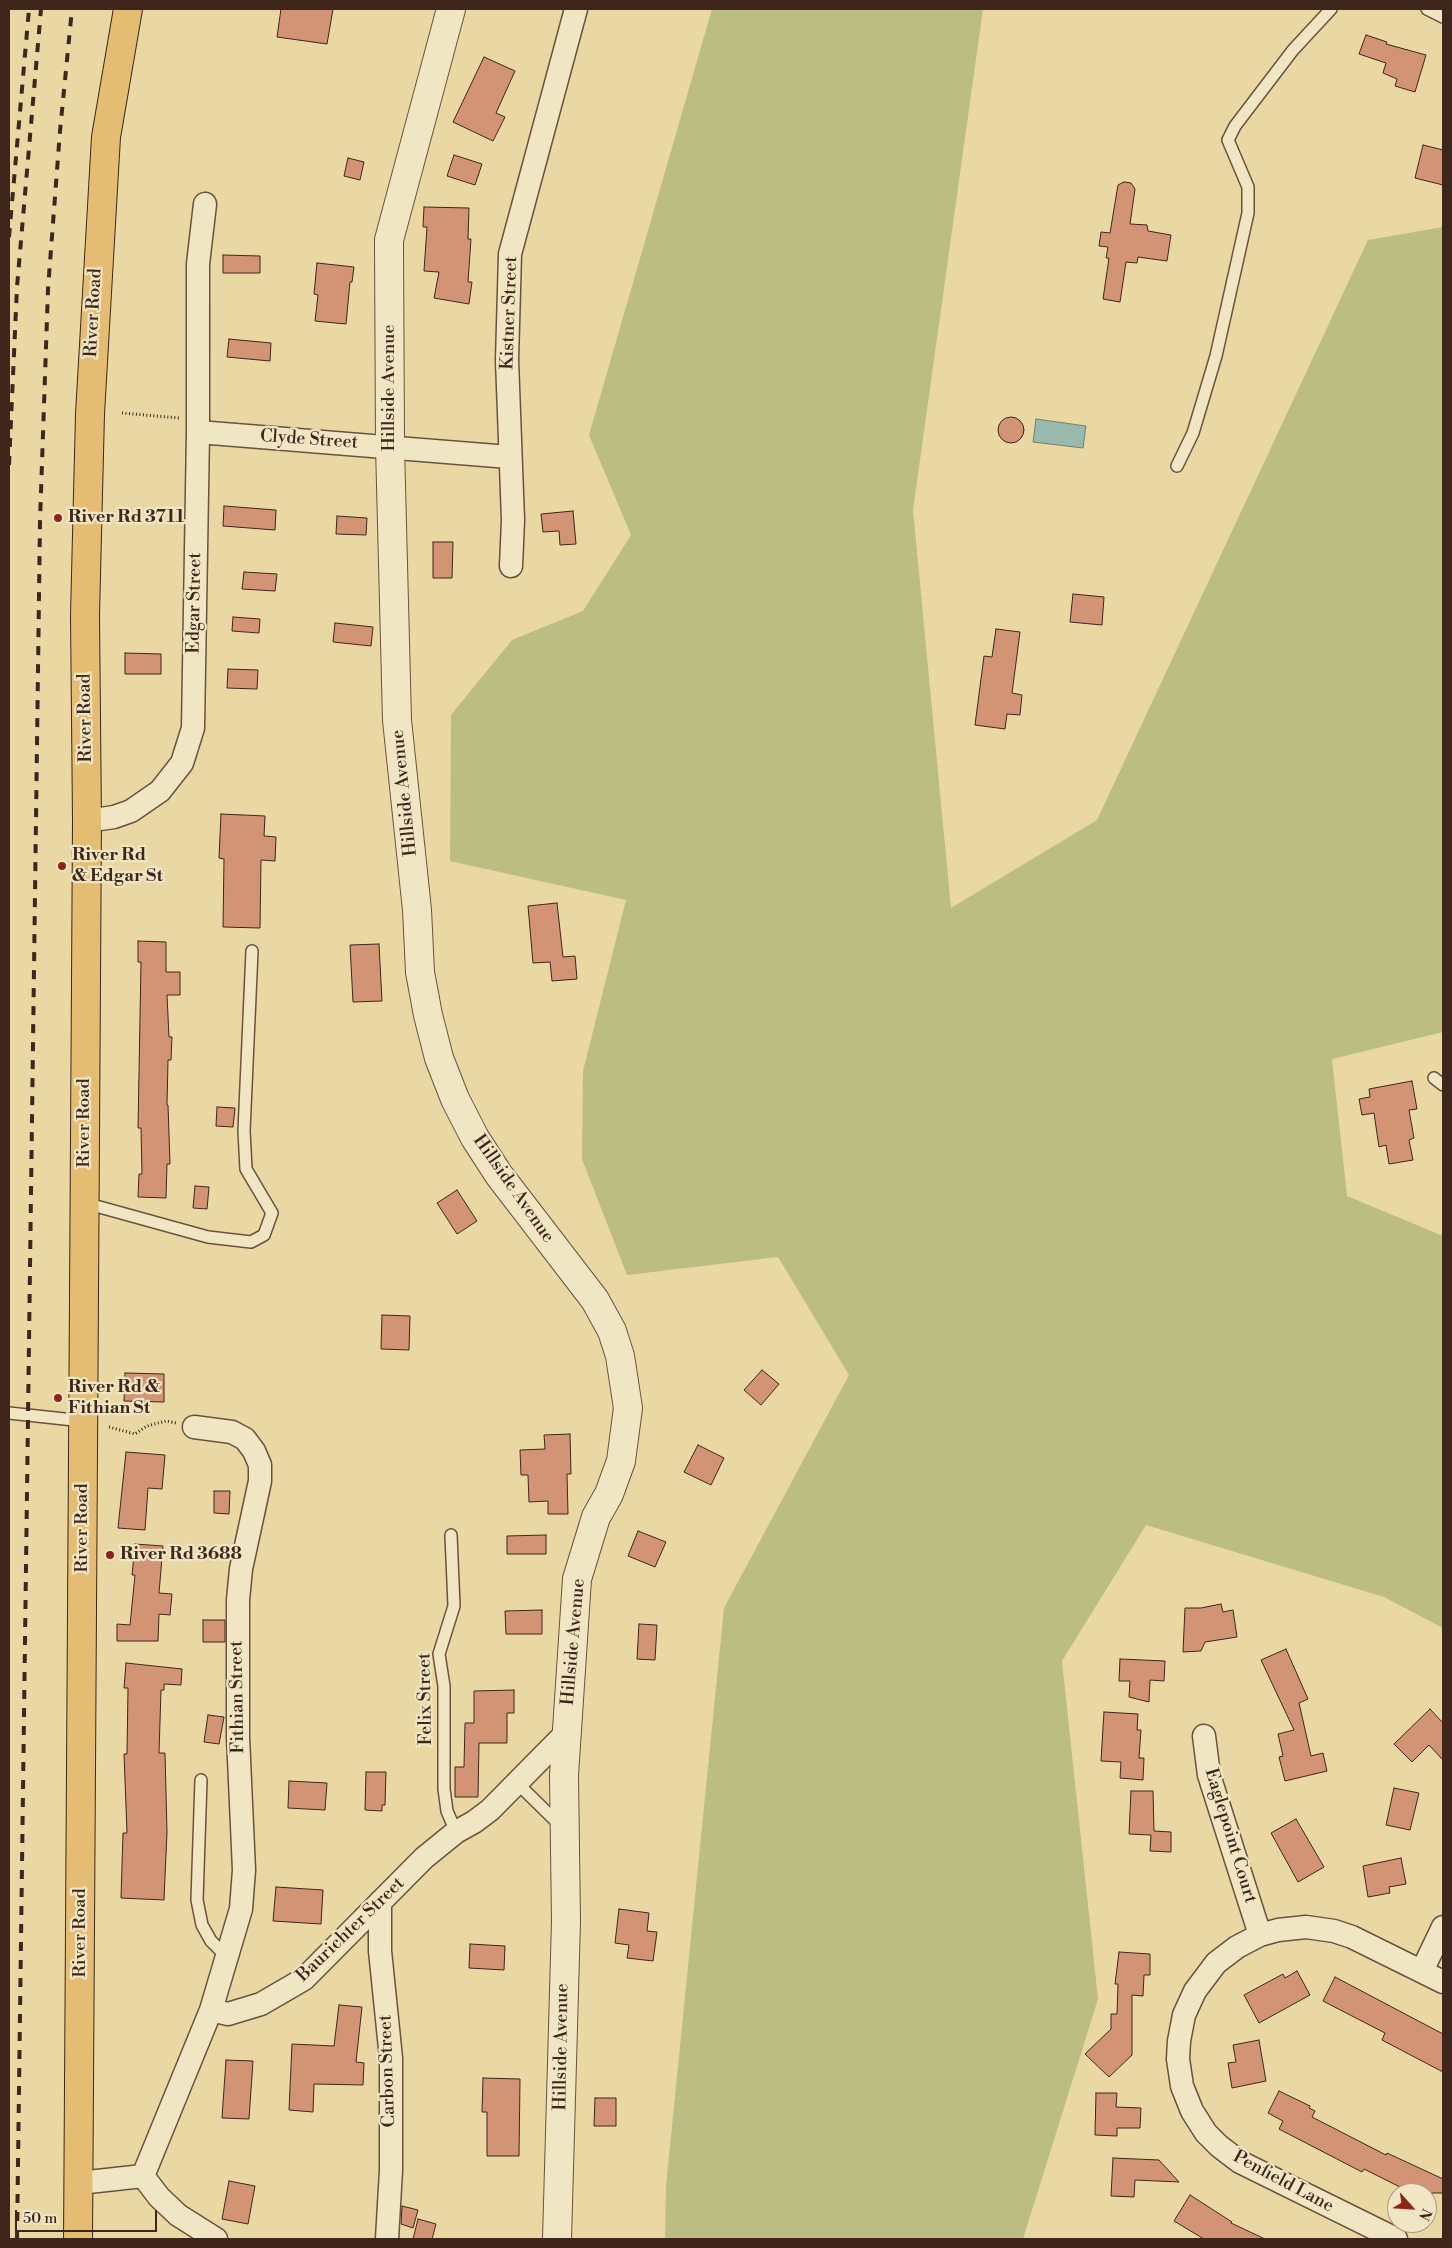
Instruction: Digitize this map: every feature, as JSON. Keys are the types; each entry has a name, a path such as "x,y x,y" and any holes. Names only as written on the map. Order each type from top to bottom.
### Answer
{"main road":[{"name":"River Road","path":"78,2239 96,1424 84,1203 87,821 85,606 90,414 97,262 106,137 128,9"}],"street":[{"name":"Hillside Avenue","path":"451,9 389,240 390,446 397,720 417,910 420,972 428,1015 446,1074 475,1138 499,1175 595,1300 612,1331 626,1382 627,1417 621,1461 609,1494 596,1517 577,1579 567,1732 564,1830 566,1921 557,2239"},
{"name":"Kistner Street","path":"510,566 513,520 509,457 507,360 510,254 576,9"},
{"name":"Edgar Street","path":"87,821 114,817 146,803 173,778 189,746 193,728 198,432 198,264 206,204"},
{"name":"Clyde Street","path":"198,432 509,457"},
{"name":"Fithian Street","path":"194,1427 232,1432 250,1445 260,1465 260,1480 241,1569 238,1600 238,1737 244,1883 241,1910 211,2010"},
{"name":"Baurichter Street","path":"211,2010 228,2014 260,2004 283,1993 304,1979 424,1858 456,1832 490,1810 567,1732"},
{"name":"Eaglepoint Court","path":"1204,1736 1208,1775 1260,1935"},
{"name":"Carbon Street","path":"380,1902 380,1951 391,2058 391,2170 387,2239"},
{"name":"Penfield Lane","path":"1396,2239 1240,2162 1212,2140 1192,2111 1182,2086 1178,2050 1184,2015 1195,1991 1216,1963 1237,1947 1260,1935 1278,1930 1306,1927 1334,1931 1352,1937 1443,1982"},
{"path":"1422,1971 1443,1927"},
{"path":"143,2176 211,2010"},
{"path":"79,2183 143,2176"},
{"path":"143,2176 159,2197 178,2215 216,2239"}],"lane":[{"path":"1177,466 1193,433 1216,356 1248,213 1248,187 1228,140 1235,126 1293,50 1331,9"},
{"path":"1427,9 1443,17"},
{"path":"84,1203 208,1237 251,1242 264,1235 272,1213 246,1169 244,1131 252,951"},
{"path":"1434,1078 1443,1085"},
{"path":"9,1413 96,1424"},
{"name":"Felix Street","path":"451,1535 454,1606 439,1654 444,1686 444,1789 447,1811 456,1832"},
{"path":"201,1780 197,1900 202,1925 211,1941 227,1958"},
{"path":"516,1782 564,1830"}],"path":[{"path":"122,413 187,419 198,432"},
{"path":"96,1424 135,1434 147,1426 166,1421 194,1427"}],"green space":[{"path":"712,9 983,9 913,510 951,908 1097,820 1368,240 1443,227 1443,1032 1332,1059 1347,1196 1443,1236 1443,1628 1384,1597 1146,1525 1062,1661 1098,1999 1023,2239 665,2239 666,2186 724,1608 849,1375 778,1257 627,1275 582,1159 583,1071 626,900 450,861 451,715 512,640 583,611 631,535 589,435"}],"shaded area":[{"path":"1036,419 1086,426 1083,448 1033,442"}],"building":[{"path":"281,9 333,9 327,44 277,37"},
{"path":"1366,35 1387,42 1386,44 1426,55 1415,92 1395,86 1397,79 1383,73 1386,63 1359,54"},
{"path":"484,57 515,71 496,113 505,117 493,141 453,122"},
{"path":"1423,145 1443,150 1443,185 1415,178"},
{"path":"454,155 482,164 475,185 447,176"},
{"path":"348,158 364,162 360,180 344,176"},
{"path":"1124,182 1131,183 1135,189 1130,224 1147,225 1148,231 1171,235 1167,261 1138,257 1137,263 1126,262 1120,302 1103,299 1109,258 1106,258 1108,247 1099,246 1101,232 1110,233 1118,185"},
{"path":"424,207 469,208 468,239 471,239 468,282 472,282 469,304 434,298 439,272 424,271 427,227 423,227"},
{"path":"223,255 260,256 260,273 223,273"},
{"path":"317,263 354,267 352,282 350,282 346,324 315,321 318,295 314,294"},
{"path":"229,339 271,343 270,361 227,357"},
{"path":"1011,417 1020,421 1024,430 1020,439 1011,443 1002,439 998,430 1002,421"},
{"path":"224,506 276,510 275,530 223,526"},
{"path":"573,511 576,544 560,545 559,531 543,532 541,514"},
{"path":"337,516 367,518 366,535 336,534"},
{"path":"433,542 453,542 452,578 433,578"},
{"path":"244,572 277,574 275,591 242,589"},
{"path":"1073,594 1104,597 1102,625 1070,622"},
{"path":"233,617 260,619 259,633 232,631"},
{"path":"335,623 373,627 371,646 333,642"},
{"path":"996,629 1020,632 1012,693 1022,695 1020,715 1007,714 1005,729 975,725 984,656 992,657"},
{"path":"125,653 161,654 161,674 125,674"},
{"path":"228,669 258,670 257,689 227,688"},
{"path":"221,814 265,816 264,836 276,837 275,861 261,860 260,928 223,927 224,859 219,858"},
{"path":"557,903 563,957 575,956 577,979 552,981 550,962 533,963 528,906"},
{"path":"138,941 166,942 166,972 180,972 180,995 167,995 169,1037 172,1037 171,1060 168,1060 167,1105 170,1164 167,1164 166,1198 138,1197 139,1174 142,1174 141,1128 138,1128 141,962 138,962"},
{"path":"379,944 382,1001 353,1002 350,945"},
{"path":"1412,1081 1417,1109 1409,1110 1414,1138 1409,1140 1413,1160 1389,1164 1386,1145 1379,1147 1374,1113 1362,1115 1359,1099 1370,1097 1369,1089"},
{"path":"217,1107 235,1108 233,1127 216,1126"},
{"path":"195,1186 209,1187 207,1209 193,1208"},
{"path":"457,1190 477,1221 457,1234 437,1203"},
{"path":"382,1315 410,1316 409,1350 381,1349"},
{"path":"762,1370 779,1384 761,1405 744,1390"},
{"path":"125,1373 164,1374 164,1402 124,1401"},
{"path":"570,1434 571,1474 567,1474 568,1514 548,1514 548,1501 529,1502 528,1475 521,1475 520,1450 545,1449 544,1435"},
{"path":"698,1445 724,1458 711,1485 684,1472"},
{"path":"126,1452 165,1455 162,1489 148,1488 145,1530 118,1528"},
{"path":"214,1491 230,1491 229,1514 214,1513"},
{"path":"638,1531 666,1542 655,1567 628,1556"},
{"path":"546,1535 546,1554 507,1554 507,1536"},
{"path":"135,1544 163,1546 159,1593 172,1594 170,1615 159,1614 158,1641 117,1641 117,1624 130,1625 135,1575 132,1575"},
{"path":"1221,1604 1223,1612 1233,1610 1237,1637 1205,1642 1201,1651 1183,1652 1185,1608 1201,1608"},
{"path":"542,1610 542,1634 506,1634 505,1611"},
{"path":"203,1620 225,1620 225,1642 203,1642"},
{"path":"639,1624 657,1625 655,1660 637,1659"},
{"path":"1286,1649 1308,1699 1299,1703 1311,1756 1323,1753 1327,1771 1285,1781 1279,1757 1283,1756 1278,1734 1294,1730 1261,1660"},
{"path":"1120,1659 1165,1661 1164,1681 1150,1680 1149,1702 1129,1697 1130,1681 1119,1681"},
{"path":"126,1663 182,1669 181,1685 164,1684 164,1690 161,1690 159,1753 165,1753 167,1832 164,1900 121,1898 123,1833 127,1833 124,1754 127,1754 128,1688 124,1688"},
{"path":"514,1690 514,1713 507,1713 507,1743 479,1743 478,1797 455,1797 455,1767 464,1767 465,1723 474,1723 474,1691"},
{"path":"1430,1709 1443,1723 1443,1760 1429,1745 1412,1762 1394,1744"},
{"path":"1104,1712 1138,1714 1137,1730 1141,1730 1139,1758 1144,1758 1143,1780 1120,1778 1121,1762 1101,1761"},
{"path":"208,1715 224,1717 219,1744 204,1742"},
{"path":"366,1772 386,1772 385,1805 382,1805 382,1811 365,1810"},
{"path":"289,1781 327,1783 325,1810 288,1808"},
{"path":"1394,1788 1419,1793 1410,1830 1386,1825"},
{"path":"1131,1791 1153,1791 1154,1831 1171,1832 1171,1852 1150,1851 1151,1835 1129,1834"},
{"path":"1296,1819 1324,1867 1298,1882 1271,1833"},
{"path":"1401,1858 1406,1884 1389,1887 1390,1893 1368,1897 1363,1866"},
{"path":"276,1887 323,1890 321,1924 273,1921"},
{"path":"619,1909 649,1913 647,1931 657,1932 653,1961 627,1958 629,1945 615,1943"},
{"path":"470,1944 505,1946 504,1970 469,1968"},
{"path":"1119,1952 1150,1954 1150,1975 1144,1975 1143,1996 1132,1995 1132,2055 1109,2077 1085,2054 1111,2029 1111,2014 1117,2014 1118,1984 1115,1984"},
{"path":"1297,1971 1310,1995 1259,2023 1244,1995 1283,1974 1285,1978"},
{"path":"1335,1977 1443,2034 1443,2072 1382,2040 1385,2033 1323,2001"},
{"path":"339,2005 362,2007 356,2062 364,2063 363,2085 314,2084 313,2112 289,2110 292,2044 334,2046"},
{"path":"1259,2040 1266,2081 1232,2088 1228,2063 1236,2062 1233,2045"},
{"path":"226,2060 253,2061 249,2119 222,2118"},
{"path":"483,2078 520,2079 519,2156 487,2156 487,2112 482,2112"},
{"path":"1279,2091 1310,2106 1309,2108 1315,2111 1312,2117 1386,2155 1387,2153 1443,2179 1443,2193 1437,2193 1437,2183 1392,2183 1364,2169 1362,2172 1279,2129 1283,2121 1268,2113"},
{"path":"1096,2093 1117,2093 1116,2107 1141,2108 1140,2128 1117,2128 1117,2136 1095,2135"},
{"path":"595,2098 616,2098 616,2126 594,2126"},
{"path":"1113,2158 1159,2160 1179,2182 1135,2180 1134,2197 1111,2196"},
{"path":"229,2181 255,2186 248,2224 222,2219"},
{"path":"1190,2195 1231,2223 1265,2239 1204,2239 1174,2221"},
{"path":"402,2206 418,2210 413,2228 401,2224"},
{"path":"418,2219 436,2224 432,2239 413,2239"}],"railway":[{"path":"9,237 29,9"},
{"path":"9,465 17,287 41,9"},
{"path":"17,2239 40,521 48,289 60,131 72,9"}],"place":[{"name":"River Rd 3711","path":"58,518"},
{"name":"River Rd & Edgar St","path":"62,866"},
{"name":"River Rd & Fithian St","path":"58,1398"},
{"name":"River Rd 3688","path":"110,1555"}]}
